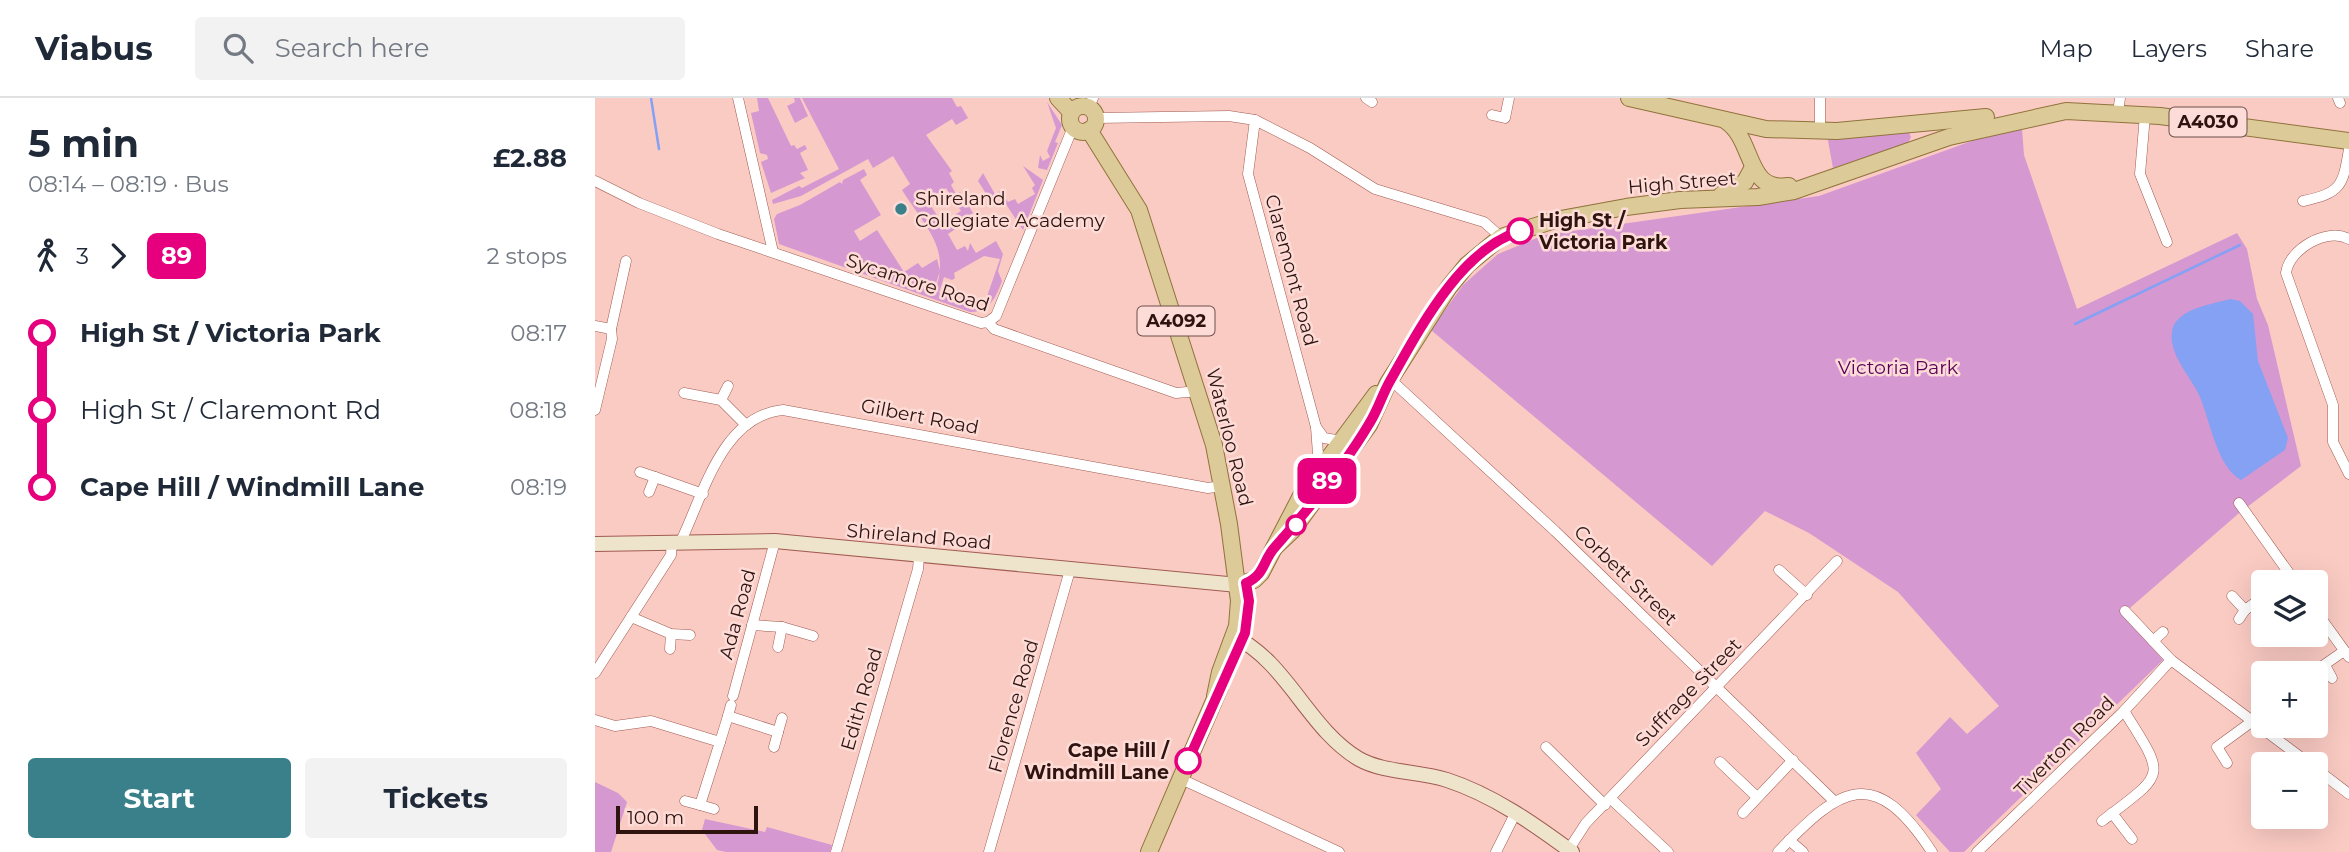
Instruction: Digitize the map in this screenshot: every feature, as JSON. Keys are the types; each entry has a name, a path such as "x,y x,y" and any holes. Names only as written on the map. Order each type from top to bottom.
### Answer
{"main road":[{"name":"Waterloo Road","path":"1058,98 1085,115 1139,210 1199,391 1242,584"},
{"name":"A4030","path":"1629,98 1766,129 1821,131 1906,125 1947,129"},
{"name":"High Street","path":"1348,444 1381,388 1390,382 1449,286 1467,265 1501,237 1555,219 1679,200 1776,195 1836,177 1917,147 1947,129 1980,128 2028,121 2064,104 2119,105 2145,115 2349,141"},
{"path":"1724,120 1738,129 1753,167"},
{"path":"1906,125 1916,131 1917,147"},
{"path":"1747,147 1755,134 1766,129"},
{"name":"A4030","path":"1713,198 1745,182 1753,167 1763,181 1774,188 1836,177"},
{"name":"A4030","path":"1242,584 1261,573 1288,517 1314,477 1348,444"},
{"path":"1314,477 1331,467 1338,467 1336,458 1348,444"},
{"name":"A4030","path":"1273,548 1292,531 1338,467"},
{"name":"Shireland Road","path":"595,544 775,541 919,557 1242,584"},
{"name":"A4092","path":"1149,852 1248,619 1242,584"},
{"path":"1238,638 1258,651 1325,730 1358,758 1370,764 1450,781 1516,813 1570,851"}],"street":[{"path":"738,98 773,252"},
{"path":"1492,115 1505,118 1509,98"},
{"path":"1820,98 1821,131"},
{"path":"988,322 996,316 1085,115 1230,116 1255,120 1310,148 1375,188 1484,222 1501,237"},
{"path":"2145,115 2140,174 2167,242"},
{"name":"Claremont Road","path":"1255,120 1248,174 1316,427 1318,454 1314,477"},
{"path":"2304,201 2329,195 2339,187 2345,174 2349,149"},
{"name":"Sycamore Road","path":"595,181 665,214 981,323 988,322 994,329 1177,393 1199,391"},
{"path":"2349,239 2341,234 2325,235 2294,255 2286,274 2333,405 2332,439 2349,474"},
{"path":"595,410 613,339 611,329 626,261"},
{"path":"595,326 611,329"},
{"name":"Corbett Street","path":"1390,382 1536,513 1833,800"},
{"path":"722,400 728,386"},
{"path":"684,393 722,400 745,424"},
{"name":"Gilbert Road","path":"595,673 671,555 732,435 768,411 783,410 1208,488 1222,486"},
{"path":"1316,427 1324,438 1348,444"},
{"path":"640,472 703,494"},
{"path":"649,492 655,477"},
{"path":"2239,503 2283,570"},
{"name":"Ada Road","path":"700,805 732,701 775,541"},
{"name":"Edith Road","path":"836,852 918,569 919,557"},
{"name":"Suffrage Street","path":"1570,851 1586,822 1837,561"},
{"name":"Florence Road","path":"989,852 1070,569"},
{"path":"1779,570 1807,595"},
{"path":"2232,596 2242,614 2251,607"},
{"path":"2125,611 2171,660 2251,718"},
{"path":"631,617 671,634 690,635"},
{"path":"752,625 813,635"},
{"path":"778,646 782,628"},
{"path":"2328,628 2346,654 2328,663"},
{"path":"2153,641 2163,632"},
{"path":"670,649 671,634"},
{"name":"Tiverton Road","path":"1977,852 2124,711 2171,660"},
{"path":"2328,671 2332,678"},
{"path":"2102,821 2151,782 2156,770 2153,757 2124,711"},
{"path":"727,716 778,732"},
{"path":"774,747 782,718"},
{"path":"595,720 615,726 651,721 720,742"},
{"path":"2227,763 2217,747 2251,722"},
{"path":"2277,738 2295,752"},
{"path":"1546,747 1668,852"},
{"path":"1743,813 1793,760"},
{"path":"1720,762 1757,797"},
{"path":"2328,778 2349,794"},
{"path":"1181,779 1339,852"},
{"path":"1778,852 1833,800 1859,794 1892,804 1920,833 1933,852"},
{"path":"685,801 714,809"},
{"path":"1496,852 1516,813"},
{"path":"2112,813 2132,839"},
{"path":"1789,840 1803,852"}],"green space":[{"path":"757,98 768,98 791,146 794,145 797,149 805,145 807,149 800,153 808,170 800,173 805,178 771,193 761,162 768,159 767,155 760,153 751,113 759,111"},
{"path":"794,98 800,98 808,116 795,123 787,106 795,102"},
{"path":"802,98 952,98 968,118 956,125 952,119 926,135 952,171 949,173 954,182 951,185 956,194 960,192 973,213 958,222 960,226 948,234 957,250 965,246 968,251 970,243 976,253 996,241 1003,254 998,271 1002,281 991,303 982,310 970,312 779,244 774,219 777,214 800,205 840,182 842,184 843,180 864,169 867,175 860,180 881,215 854,231 860,241 877,230 904,272 918,263 922,268 937,259 940,269 938,250 927,227 902,190 910,184 893,156 873,168 868,159 801,196 773,204 772,200 839,169","holes":["946,188 961,211 942,223 927,200","984,256 1000,259 983,308 939,293 944,277 952,280 955,278 954,273","939,273 935,291 921,288 924,279 936,283"]},
{"path":"1047,102 1062,125 1047,170 1038,168 1040,155 1043,161 1050,157 1047,151 1056,128"},
{"name":"Victoria Park","path":"2022,129 2024,155 2077,309 2237,233 2247,249 2257,299 2268,325 2301,466 2238,514 2123,614 2163,660 1964,852 1950,852 1916,815 1941,789 1916,753 1950,717 1967,734 1999,706 1898,592 1809,533 1765,511 1712,566 1431,330 1463,285 1498,254 1544,235 1819,196 1994,133"},
{"path":"1908,130 1911,137 1908,143 1833,168 1827,135"},
{"path":"1023,166 1043,180 1023,230 998,192 1001,191 1008,202 1015,199 1018,204 1035,194 1032,188 1035,185"},
{"path":"983,173 996,196 990,200 978,181"},
{"path":"595,782 618,793 627,802 611,852 595,852"},
{"path":"705,819 765,832 767,827 832,845 830,852 726,852 717,850 702,830"}],"water":[{"path":"2230,299 2240,301 2253,314 2258,361 2288,438 2285,450 2241,480 2225,464 2199,395 2176,356 2172,338 2173,327 2183,315"}],"waterway":[{"path":"651,98 659,149"},
{"path":"2075,324 2240,245"}],"bus line":[{"name":"89","path":"1188,761 1245,633 1249,601 1246,583 1261,573 1273,548 1284,541 1292,531 1369,425 1385,395 1388,383 1449,286 1487,247 1501,237 1520,231"}],"place":[{"name":"Shireland Collegiate Academy","path":"901,209"},
{"name":"High St / Victoria Park","path":"1520,231"},
{"name":"Cape Hill / Windmill Lane","path":"1188,761"}]}
